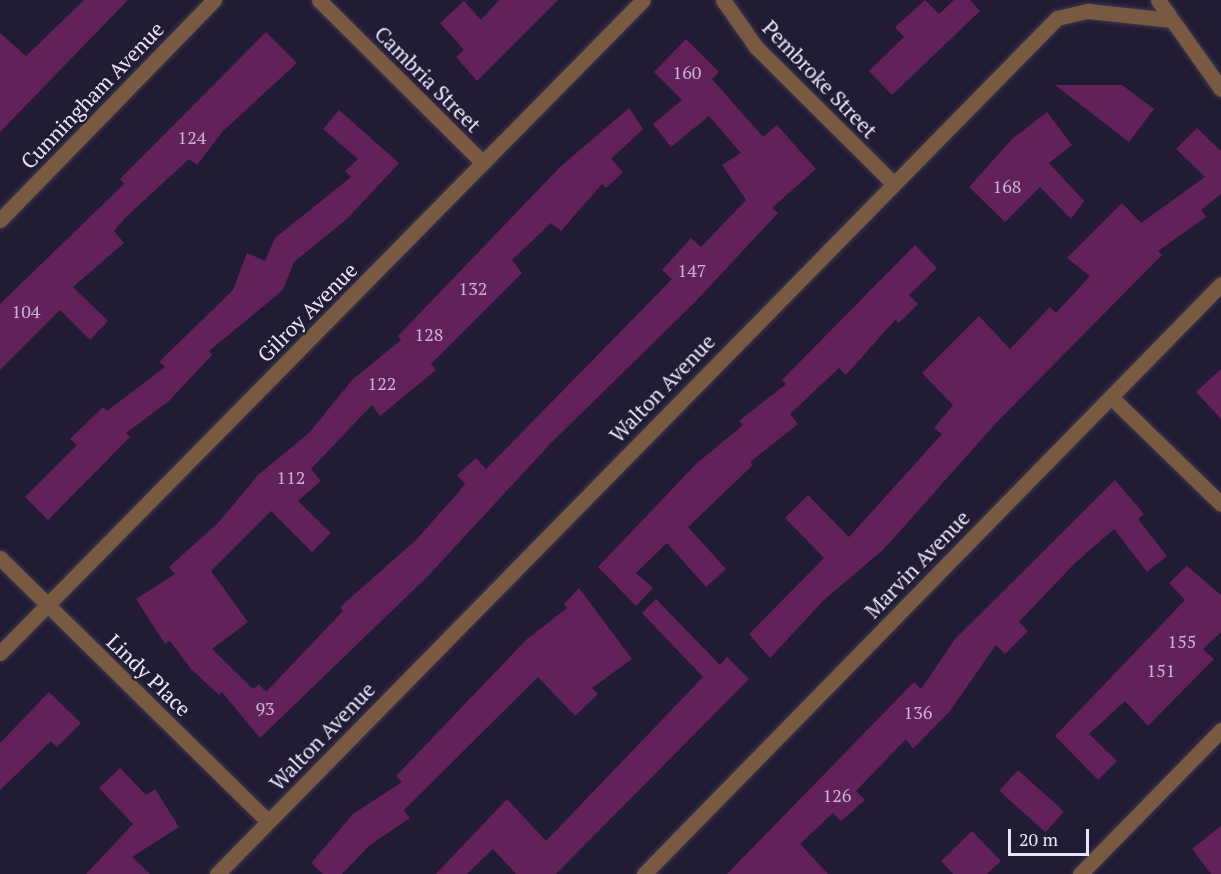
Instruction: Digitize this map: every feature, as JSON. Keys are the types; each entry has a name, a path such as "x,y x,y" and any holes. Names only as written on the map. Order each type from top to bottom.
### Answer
{"street":[{"name":"Cunningham Avenue","path":"0,220 214,0"},
{"name":"Cambria Street","path":"319,0 483,163"},
{"name":"Gilroy Avenue","path":"0,653 643,0"},
{"name":"Pembroke Street","path":"723,0 756,47 892,182"},
{"path":"1158,0 1221,89"},
{"name":"Walton Avenue","path":"217,874 892,182 1057,18 1088,11 1172,20"},
{"name":"Marvin Avenue","path":"644,874 1221,284"},
{"path":"1111,397 1221,504"},
{"name":"Lindy Place","path":"0,558 268,821"},
{"path":"1080,874 1221,730"}],"building":[{"path":"84,0 128,0 0,132 0,33 26,56"},
{"path":"499,0 558,0 477,81 456,57 464,50 440,23 464,1 481,20"},
{"path":"925,0 939,14 954,0 970,0 980,11 892,95 869,71 904,37 895,27"},
{"path":"266,32 297,63 223,131 197,165 189,159 125,218 114,231 124,243 73,287 108,321 90,340 60,310 0,370 0,304 124,184 120,179"},
{"path":"686,39 719,72 712,79 763,137 777,125 816,169 772,208 778,213 696,301 551,443 428,576 260,738 222,692 219,695 191,669 170,641 165,644 136,599 175,574 169,567 218,523 258,475 309,433 352,380 401,340 398,336 560,167 629,108 643,129 611,159 623,172 606,188 602,184 561,231 551,223 512,260 522,273 431,364 436,370 380,416 372,405 311,469 321,481 298,501 331,533 312,552 271,511 211,571 248,622 212,649 253,689 259,684 266,692 343,611 340,607 416,540 456,495 465,484 457,475 476,458 486,469 672,279 662,270 691,238 701,247 746,200 722,165 741,153 709,116 671,147 653,124 682,100 654,72"},
{"path":"1055,85 1122,85 1154,109 1129,142"},
{"path":"339,110 399,163 347,219 294,262 283,290 209,351 212,355 169,401 126,433 130,437 48,520 25,497 77,445 70,439 103,407 107,411 165,367 159,362 233,290 247,253 265,261 275,238 351,177 345,171 358,159 323,129"},
{"path":"1047,112 1072,145 1049,163 1084,201 1071,219 1040,187 1005,222 969,187 1012,139"},
{"path":"1197,128 1221,151 1221,194 1201,210 1206,217 1158,251 1162,255 996,423 884,549 824,600 770,658 749,634 824,558 785,518 808,495 849,537 942,434 934,428 953,405 922,373 979,316 1010,349 1050,307 1056,313 1090,276 1067,258 1122,203 1141,223 1205,177 1176,149"},
{"path":"915,245 937,268 909,295 918,304 899,323 895,320 846,375 839,368 790,414 798,424 750,462 753,465 688,527 726,569 706,587 667,543 636,573 653,588 636,606 598,567 696,464 743,425 739,421 786,384 782,380"},
{"path":"1221,369 1221,419 1196,392"},
{"path":"1115,480 1144,514 1138,519 1167,556 1147,572 1114,529 1074,564 1019,622 1028,631 1005,654 996,645 950,711 913,749 906,739 856,791 865,800 841,821 833,813 800,844 828,874 727,874 914,682 921,689 955,639"},
{"path":"1187,566 1221,595 1221,632 1203,649 1214,659 1148,726 1125,701 1089,734 1117,761 1098,780 1055,736 1185,600 1169,583"},
{"path":"579,588 632,659 592,688 598,694 575,716 538,677 404,810 410,818 370,845 342,874 323,874 311,863 353,814 402,782 396,776 526,640 567,608 564,604"},
{"path":"656,599 720,665 727,657 749,679 556,874 516,874 493,849 467,874 436,874 507,799 546,841 703,677 642,613"},
{"path":"49,692 81,723 57,747 51,741 0,790 0,743"},
{"path":"120,768 146,795 155,789 179,827 132,857 150,874 86,874 133,824 99,788"},
{"path":"1018,770 1064,811 1045,832 999,791"},
{"path":"1221,826 1221,874 1211,874 1192,849"},
{"path":"972,831 1001,861 987,874 953,874 941,861"}]}
